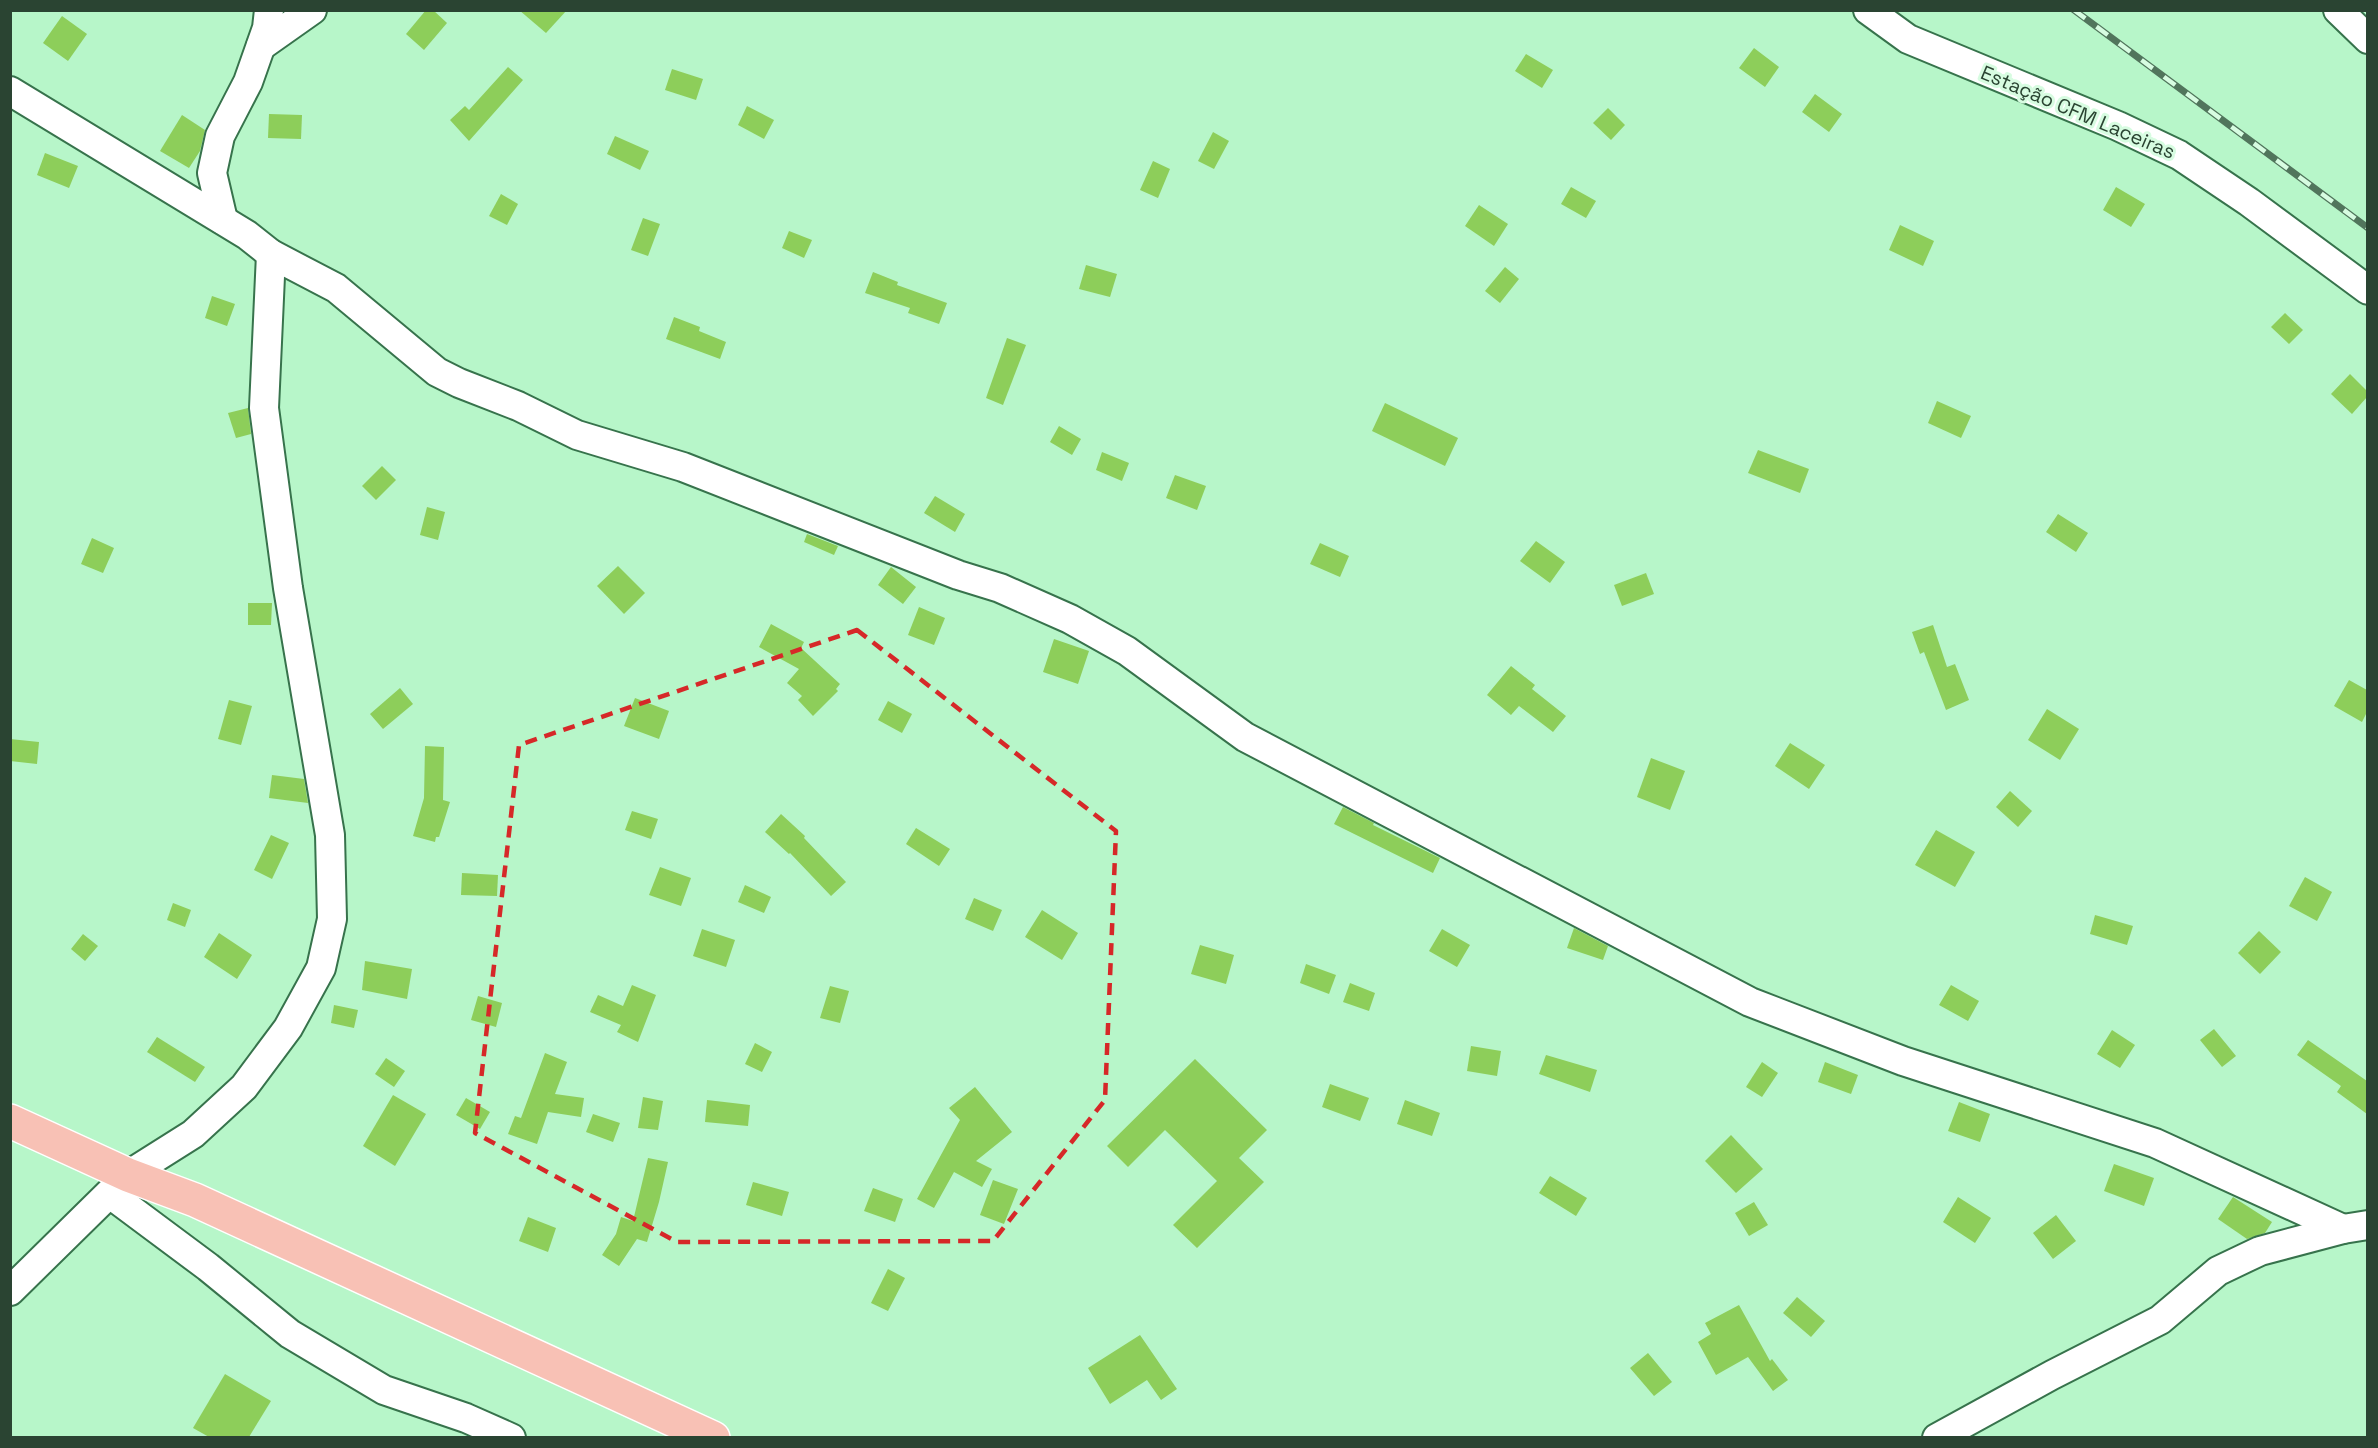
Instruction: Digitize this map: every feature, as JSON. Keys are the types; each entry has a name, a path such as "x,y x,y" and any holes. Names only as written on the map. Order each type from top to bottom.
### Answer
{"main road":[{"path":"10,1121 119,1185 195,1200 712,1437"}],"street":[{"path":"223,220 213,173 220,136 248,82 267,28 270,10"},
{"path":"261,46 312,10"},
{"name":"Estação CFM Laceiras","path":"1868,10 1908,39 2118,126 2179,155 2249,202 2367,290"},
{"path":"2338,10 2367,39"},
{"path":"10,91 223,220 272,254 336,288 437,372 459,383 518,406 577,435 683,467 958,575 1000,588 1070,619 1127,651 1245,737 1750,1002 1903,1062 2155,1143 2355,1227"},
{"path":"10,1291 119,1185 193,1134 244,1087 288,1028 321,968 332,919 330,835 288,588 264,408 272,254"},
{"path":"119,1185 208,1267 290,1334 384,1390 466,1418 511,1437"},
{"path":"1937,1437 2160,1320 2218,1271 2260,1251 2355,1227"}],"highlighted area":[{"path":"857,630 1116,831 1105,1100 993,1241 677,1242 475,1133 519,745"}],"building":[{"path":"426,10 433,10 447,23 424,50 406,34"},
{"path":"519,10 567,10 546,33"},
{"path":"62,16 87,34 68,61 43,43"},
{"path":"1754,48 1779,67 1765,87 1739,68"},
{"path":"1526,54 1553,70 1542,88 1515,71"},
{"path":"508,67 523,80 469,141 450,120 465,106 469,110"},
{"path":"672,69 703,79 696,100 665,90"},
{"path":"1815,94 1842,114 1829,132 1802,112"},
{"path":"747,106 774,120 764,139 738,125"},
{"path":"1608,108 1625,125 1611,140 1593,123"},
{"path":"269,114 302,115 301,139 268,138"},
{"path":"182,115 205,130 200,151 189,168 160,151"},
{"path":"1213,132 1229,141 1214,169 1198,161"},
{"path":"615,136 649,151 640,170 607,154"},
{"path":"45,153 78,166 69,188 37,175"},
{"path":"1153,161 1170,169 1158,198 1140,190"},
{"path":"1571,187 1596,201 1586,218 1561,204"},
{"path":"2116,187 2145,204 2131,227 2103,210"},
{"path":"501,194 518,204 507,225 489,216"},
{"path":"1479,205 1508,224 1494,246 1465,226"},
{"path":"643,218 660,224 648,256 631,250"},
{"path":"1900,225 1934,241 1923,266 1889,250"},
{"path":"789,231 812,240 804,258 782,248"},
{"path":"1086,265 1117,274 1110,297 1079,289"},
{"path":"1505,267 1519,279 1500,303 1485,291"},
{"path":"873,272 898,282 897,285 947,303 939,324 908,313 910,308 865,293"},
{"path":"212,296 235,304 227,326 205,318"},
{"path":"2285,313 2303,330 2289,344 2271,327"},
{"path":"674,317 700,327 699,331 726,342 720,359 666,339"},
{"path":"1007,338 1026,345 1003,405 986,398"},
{"path":"2350,374 2367,391 2367,397 2352,414 2331,394"},
{"path":"1937,401 1971,416 1961,438 1928,423"},
{"path":"1385,403 1458,438 1445,466 1372,431"},
{"path":"248,408 251,434 236,438 228,413"},
{"path":"1059,426 1081,439 1072,455 1050,442"},
{"path":"1758,450 1809,469 1800,493 1748,473"},
{"path":"1102,452 1129,463 1122,481 1096,470"},
{"path":"382,466 396,480 376,500 362,486"},
{"path":"1175,475 1206,486 1197,510 1166,498"},
{"path":"935,496 965,514 955,532 924,513"},
{"path":"427,507 445,512 438,540 420,535"},
{"path":"2058,514 2088,533 2076,552 2046,532"},
{"path":"807,534 838,546 834,555 804,542"},
{"path":"92,538 114,548 103,573 81,564"},
{"path":"1536,541 1565,562 1550,583 1520,561"},
{"path":"1320,543 1349,556 1340,577 1310,564"},
{"path":"618,566 645,593 624,614 597,586"},
{"path":"891,567 916,587 903,604 878,585"},
{"path":"1646,573 1654,594 1622,606 1614,585"},
{"path":"248,603 272,603 271,625 248,625"},
{"path":"919,607 945,618 934,645 908,635"},
{"path":"771,624 804,642 801,648 840,684 836,689 838,691 813,716 798,700 802,696 787,683 799,669 759,647"},
{"path":"1933,625 1947,667 1955,664 1969,700 1946,710 1924,652 1920,654 1912,632"},
{"path":"1054,639 1089,651 1078,684 1043,672"},
{"path":"1511,666 1535,685 1532,689 1566,716 1553,732 1519,706 1511,715 1487,695"},
{"path":"2349,680 2367,690 2367,712 2362,722 2334,706"},
{"path":"400,688 413,704 383,729 370,714"},
{"path":"635,698 669,711 659,739 624,726"},
{"path":"229,700 252,706 241,745 218,739"},
{"path":"888,701 912,714 902,733 878,720"},
{"path":"2047,709 2079,729 2060,760 2028,740"},
{"path":"10,739 39,742 37,764 10,761"},
{"path":"1790,743 1825,765 1809,789 1775,766"},
{"path":"425,746 444,747 443,800 450,802 439,837 436,837 435,842 413,836 424,798"},
{"path":"1651,758 1685,771 1670,810 1637,797"},
{"path":"272,775 304,779 308,803 269,798"},
{"path":"2010,791 2032,811 2018,827 1996,807"},
{"path":"1343,807 1374,823 1373,825 1440,858 1433,873 1334,824"},
{"path":"632,811 658,819 651,839 625,830"},
{"path":"781,814 805,836 804,838 846,882 831,896 790,853 765,832"},
{"path":"916,828 950,849 939,866 906,844"},
{"path":"1936,830 1975,852 1955,887 1915,865"},
{"path":"271,835 289,843 272,879 254,870"},
{"path":"660,867 691,878 681,906 649,895"},
{"path":"462,873 498,875 497,896 461,895"},
{"path":"2305,877 2332,892 2317,921 2289,906"},
{"path":"745,885 771,897 764,913 738,902"},
{"path":"974,898 1002,910 993,931 965,919"},
{"path":"173,903 191,910 185,927 167,920"},
{"path":"1042,910 1078,933 1062,960 1025,937"},
{"path":"2095,915 2133,926 2127,945 2090,934"},
{"path":"1574,928 1608,946 1603,960 1567,948"},
{"path":"702,929 735,940 726,967 693,956"},
{"path":"1442,929 1470,945 1457,967 1429,951"},
{"path":"2259,931 2281,952 2260,974 2238,953"},
{"path":"219,933 252,955 237,979 204,957"},
{"path":"83,934 98,946 85,961 71,949"},
{"path":"1200,945 1234,955 1226,984 1191,974"},
{"path":"365,961 412,969 407,999 362,990"},
{"path":"1306,964 1336,975 1329,994 1300,983"},
{"path":"1350,983 1375,993 1369,1011 1343,1002"},
{"path":"632,985 656,995 638,1042 617,1032 621,1025 590,1012 598,995 623,1006"},
{"path":"1951,985 1979,1001 1968,1021 1939,1005"},
{"path":"830,986 849,991 840,1023 820,1018"},
{"path":"478,996 502,1003 496,1027 471,1020"},
{"path":"334,1005 358,1010 354,1028 331,1023"},
{"path":"2214,1029 2236,1056 2222,1067 2200,1040"},
{"path":"2112,1030 2135,1045 2120,1068 2097,1054"},
{"path":"157,1037 205,1067 195,1082 147,1052"},
{"path":"2308,1040 2367,1081 2367,1114 2337,1092 2341,1086 2297,1055"},
{"path":"755,1043 772,1052 762,1072 745,1064"},
{"path":"1471,1046 1501,1051 1497,1076 1467,1071"},
{"path":"545,1053 567,1062 555,1094 584,1098 581,1117 548,1112 537,1144 508,1134 515,1116 521,1118"},
{"path":"1546,1055 1597,1070 1590,1092 1539,1074"},
{"path":"386,1058 405,1071 394,1087 375,1074"},
{"path":"1195,1059 1267,1130 1239,1158 1264,1182 1197,1248 1173,1225 1217,1181 1165,1130 1128,1167 1107,1146"},
{"path":"1762,1062 1778,1073 1762,1097 1746,1087"},
{"path":"1825,1062 1858,1075 1851,1094 1818,1082"},
{"path":"1330,1084 1369,1098 1360,1121 1322,1107"},
{"path":"975,1087 1012,1132 976,1161 992,1169 982,1187 954,1172 934,1208 917,1199 960,1120 949,1108"},
{"path":"393,1095 426,1114 395,1166 363,1146"},
{"path":"643,1097 663,1101 658,1130 638,1128"},
{"path":"466,1098 490,1112 480,1129 456,1115"},
{"path":"707,1100 750,1105 748,1126 705,1122"},
{"path":"1405,1100 1440,1113 1432,1136 1397,1124"},
{"path":"1959,1102 1990,1114 1980,1142 1948,1131"},
{"path":"593,1114 620,1123 613,1142 586,1132"},
{"path":"1731,1135 1763,1169 1736,1193 1705,1161"},
{"path":"648,1158 668,1162 659,1202 647,1242 637,1239 619,1266 602,1255 616,1234 621,1217 633,1221"},
{"path":"2114,1164 2154,1178 2144,1206 2104,1191"},
{"path":"1550,1176 1587,1198 1576,1216 1539,1193"},
{"path":"993,1180 1018,1189 1004,1224 980,1215"},
{"path":"753,1182 789,1192 782,1216 746,1205"},
{"path":"873,1188 903,1199 895,1222 864,1211"},
{"path":"1958,1197 1991,1218 1975,1243 1943,1222"},
{"path":"2233,1197 2272,1222 2265,1233 2247,1239 2218,1219"},
{"path":"1754,1202 1768,1225 1749,1236 1735,1213"},
{"path":"2056,1215 2076,1241 2053,1259 2033,1233"},
{"path":"528,1217 556,1228 548,1252 519,1241"},
{"path":"888,1269 905,1278 888,1311 871,1303"},
{"path":"1797,1297 1825,1321 1811,1337 1783,1313"},
{"path":"1739,1305 1770,1361 1772,1359 1788,1380 1773,1391 1748,1357 1716,1375 1698,1342 1711,1334 1705,1323"},
{"path":"1140,1335 1177,1389 1161,1400 1147,1380 1110,1404 1088,1368"},
{"path":"1648,1353 1672,1382 1654,1396 1630,1368"},
{"path":"225,1374 271,1401 249,1437 209,1437 193,1428"}],"railway":[{"path":"2074,10 2368,228"}]}
